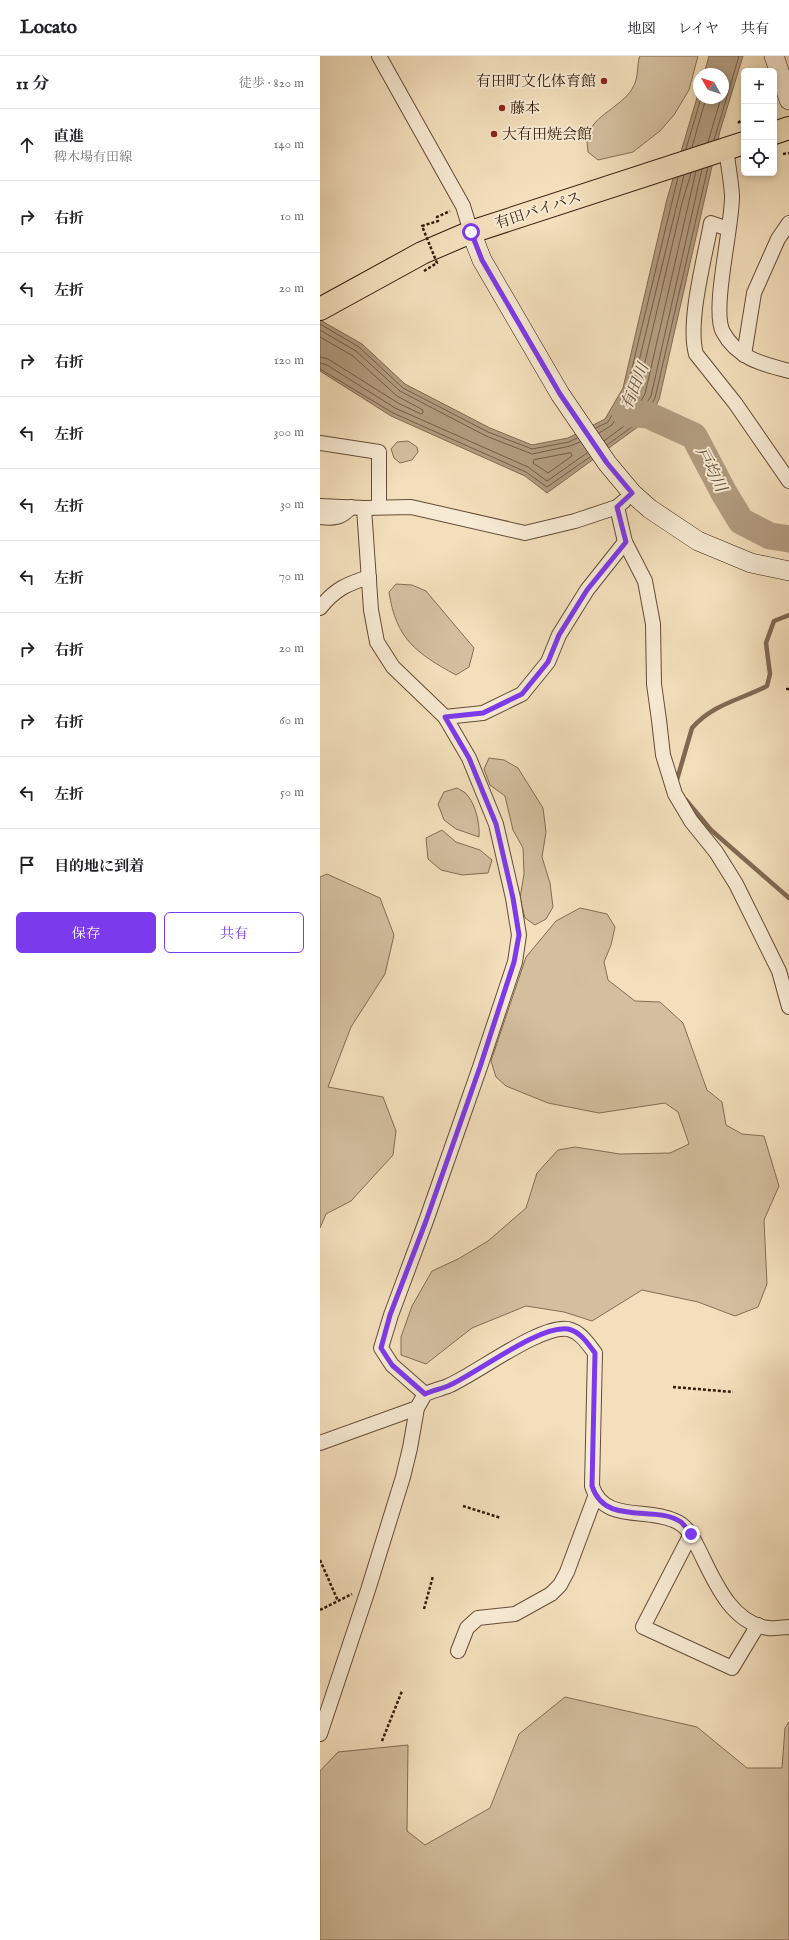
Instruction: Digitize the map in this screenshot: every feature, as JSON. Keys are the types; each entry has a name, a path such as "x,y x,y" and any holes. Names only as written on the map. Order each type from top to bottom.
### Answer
{"highway":[{"path":"777,132 789,128"},
{"name":"有田バイパス","path":"320,309 422,253 471,232 668,168 732,142"}],"main road":[{"path":"774,56 789,100"},
{"path":"471,232 482,260 560,394 607,463 632,493 650,509 698,540 751,563 789,572"}],"street":[{"path":"379,56 463,206 471,232"},
{"path":"732,142 732,196 720,322 727,339 744,355 753,360 789,371"},
{"path":"728,229 712,223 697,296 694,344 696,354 735,403 789,481"},
{"path":"744,355 754,293 778,239 789,223"},
{"path":"320,443 379,452 379,508"},
{"path":"320,506 379,508 412,507 525,533 575,521 617,507 632,493"},
{"path":"320,517 333,519 358,507"},
{"path":"358,507 369,577 371,610 377,642 393,667 445,717 469,758 496,824 513,898 519,935 514,962 480,1067 426,1221 390,1315 381,1348 392,1365 425,1394"},
{"path":"617,507 626,542 645,581 653,624 654,684 663,755 675,794 691,821 716,852 736,884 779,971 789,1008"},
{"path":"445,717 483,713 522,694 548,662 559,635 587,590 626,542"},
{"path":"320,608 331,594 344,586 369,577"},
{"path":"320,1734 368,1590 403,1477 417,1408 425,1394 448,1386 535,1338 553,1330 569,1329 585,1339 595,1353 592,1486 595,1497 567,1572 560,1585 551,1594 515,1614 478,1618 467,1628 458,1651"},
{"path":"320,1443 417,1408"},
{"path":"595,1497 616,1511 669,1518 681,1522 691,1534 724,1596 746,1620 768,1628 789,1627"},
{"path":"691,1534 643,1627 732,1668 758,1625"}],"path":[{"path":"732,142 741,124"},
{"path":"782,154 789,153"},
{"path":"424,271 437,263 422,226 438,221 437,217 450,212"},
{"path":"673,1387 733,1392"},
{"path":"463,1506 501,1518"},
{"path":"320,1560 338,1601"},
{"path":"424,1609 433,1576"},
{"path":"320,1610 355,1593"},
{"path":"382,1742 402,1691"}],"shaded area":[{"path":"640,56 698,56 695,68 693,68 693,75 689,90 674,115 660,131 633,152 598,160 588,152 587,136 595,122 621,101 632,89 636,80"},
{"path":"408,441 417,447 418,452 412,460 400,463 394,458 391,449 397,442"},
{"path":"396,584 412,585 426,591 474,648 469,667 456,675 430,659 410,643 397,622 392,608 389,592"},
{"path":"489,758 504,760 518,768 543,808 546,832 542,857 550,883 553,907 546,919 535,925 525,918 520,898 524,874 523,848 513,830 505,796 490,785 484,769"},
{"path":"457,788 464,792 471,800 478,821 479,837 456,829 444,820 438,804 444,792"},
{"path":"442,830 456,842 480,850 492,860 488,873 462,875 441,870 428,859 426,838"},
{"path":"327,874 380,898 394,935 385,974 351,1027 328,1087 383,1097 396,1131 393,1155 351,1201 326,1214 320,1228 320,877"},
{"path":"580,908 607,914 615,927 611,945 604,962 608,980 635,1001 660,1002 683,1023 707,1090 722,1102 726,1125 742,1134 764,1136 779,1186 764,1220 767,1284 758,1307 735,1316 698,1302 642,1290 592,1321 564,1312 526,1306 472,1328 426,1364 401,1355 401,1337 412,1306 432,1271 458,1259 488,1241 526,1208 537,1173 558,1150 575,1147 620,1154 670,1153 689,1144 678,1112 665,1103 599,1113 548,1103 506,1086 496,1077 491,1061 526,957 556,921"},
{"path":"565,1697 697,1727 747,1768 782,1768 785,1728 789,1722 789,1940 320,1940 320,1771 338,1752 408,1745 407,1831 425,1845 490,1808 519,1734"}],"water":[{"name":"有田川","path":"709,56 743,56 729,102 729,68 706,68"},
{"name":"有田川","path":"695,104 728,104 720,131 659,400 646,421 547,493 525,476 391,416 320,371 320,320 362,344 405,384 490,428 532,445 568,438 605,419 623,388 667,199"}],"waterway":[{"name":"戸均川","path":"625,413 648,415 694,436 724,493 741,521 770,536 789,539"},
{"path":"676,783 692,728 709,713 727,703 767,686 770,674 766,643 774,621 789,615"},
{"path":"686,800 711,830 789,898"}],"place":[{"name":"有田町文化体育館","path":"604,81"},
{"name":"藤本","path":"502,108"},
{"name":"大有田焼会館","path":"494,134"}],"route":[{"path":"471,232 482,260 560,394 607,463 632,493 617,507 626,542 587,590 570,620 559,635 548,662 522,694 483,713 445,717 469,758 496,824 513,898 519,935 514,962 480,1067 426,1221 390,1315 381,1348 387,1360 425,1394 448,1386 535,1338 553,1330 569,1329 585,1339 595,1353 592,1486 595,1497 616,1511 669,1518 681,1522 691,1534"}]}
